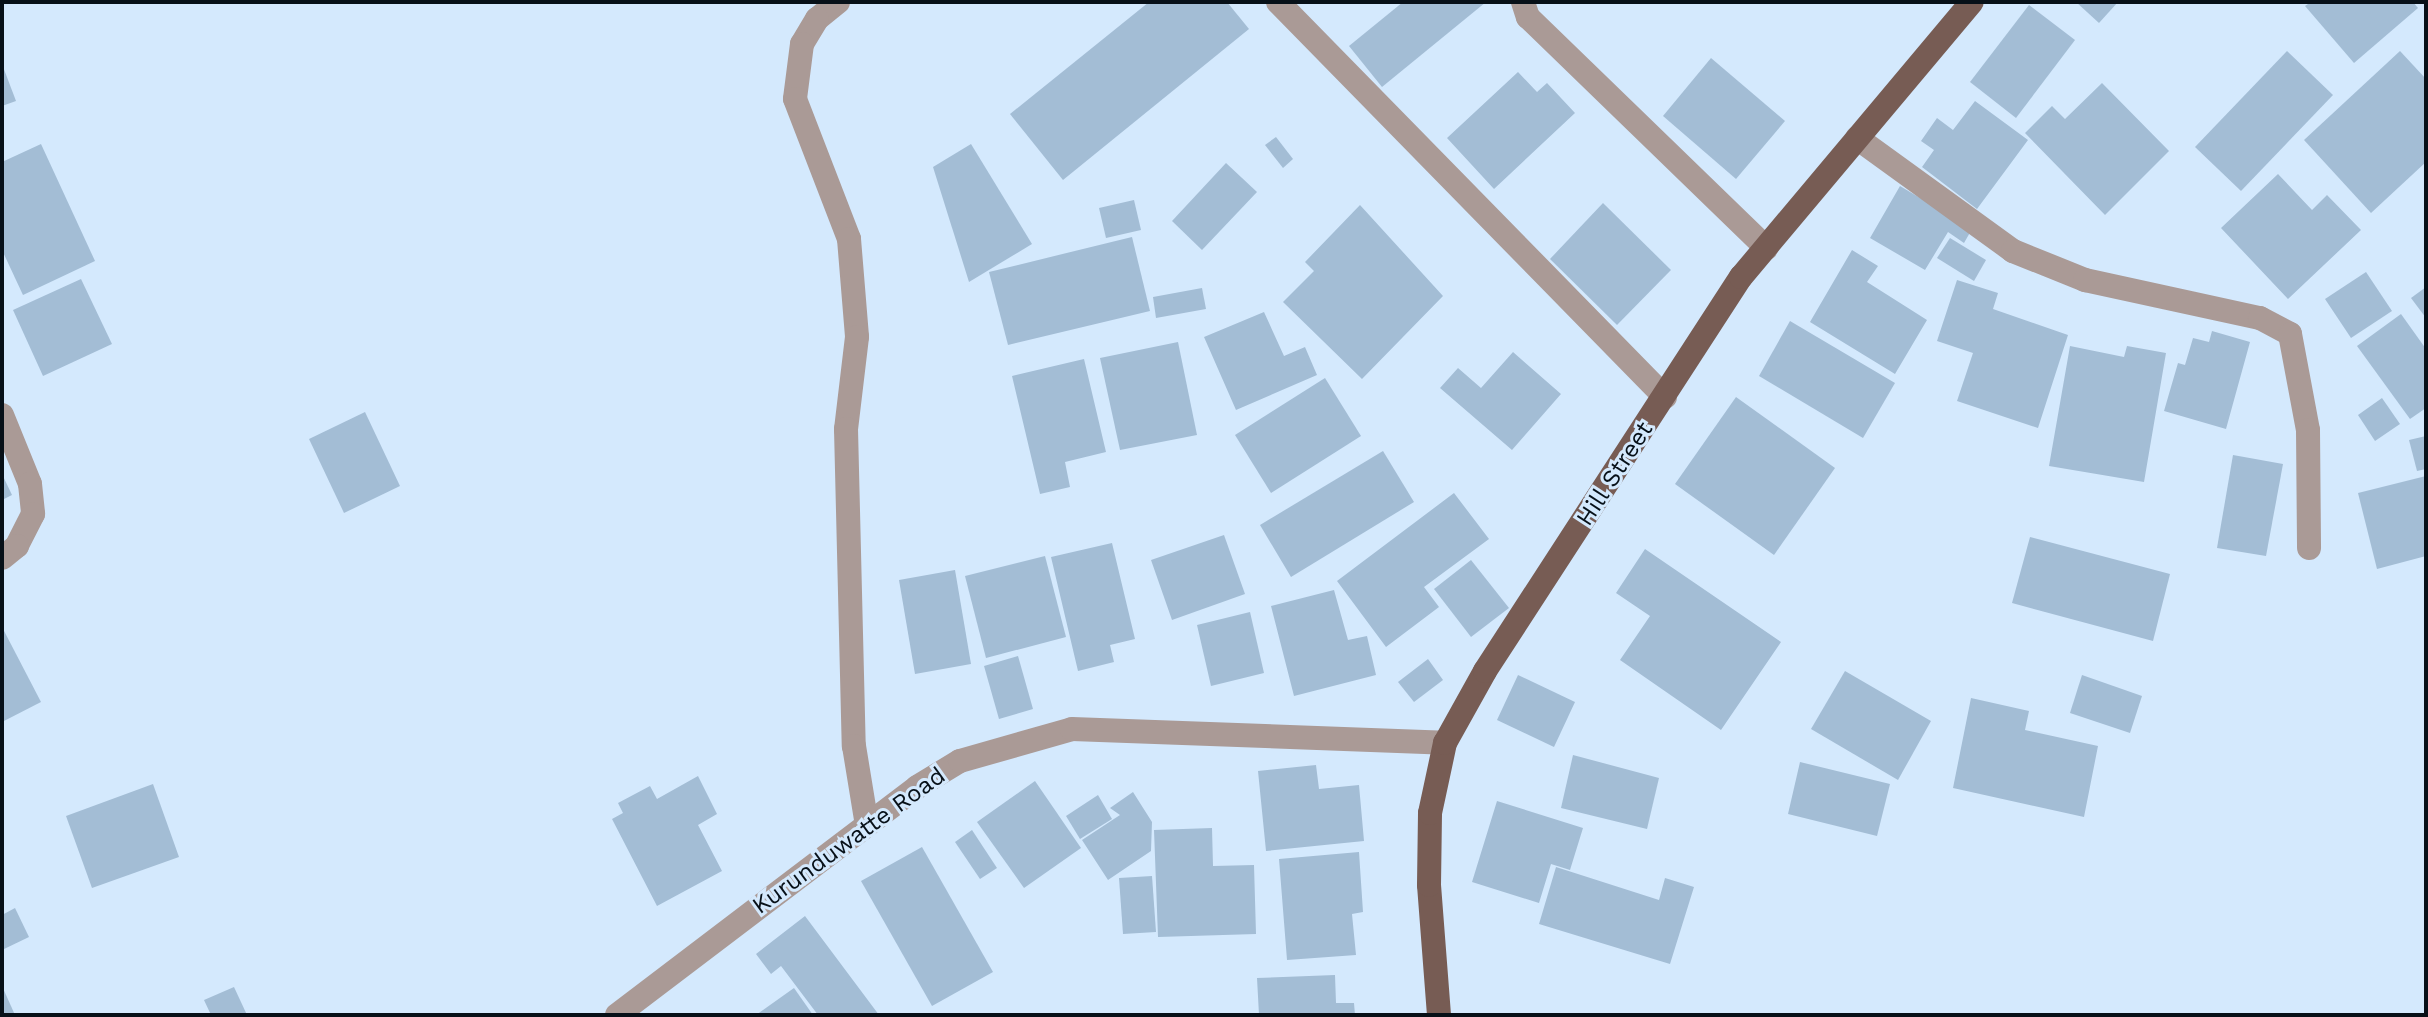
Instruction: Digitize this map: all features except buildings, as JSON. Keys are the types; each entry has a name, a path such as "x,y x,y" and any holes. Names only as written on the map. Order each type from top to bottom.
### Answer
{"main road":[{"name":"Hill Street","path":"1439,1015 1429,885 1430,813 1445,743 1485,671 1766,248 1972,2"}],"street":[{"path":"838,2 817,19 802,44 795,99 849,239 857,337 846,429 854,746 867,825"},
{"path":"1278,2 1665,397"},
{"path":"1523,2 1528,17 1766,248"},
{"path":"1857,138 2013,251 2085,280 2260,318 2290,334 2308,430 2309,548"},
{"path":"2,415 30,484 33,514 17,546 2,558"},
{"name":"Kurunduwatte Road","path":"617,1015 867,825 960,761 1072,729 1445,743"}]}
